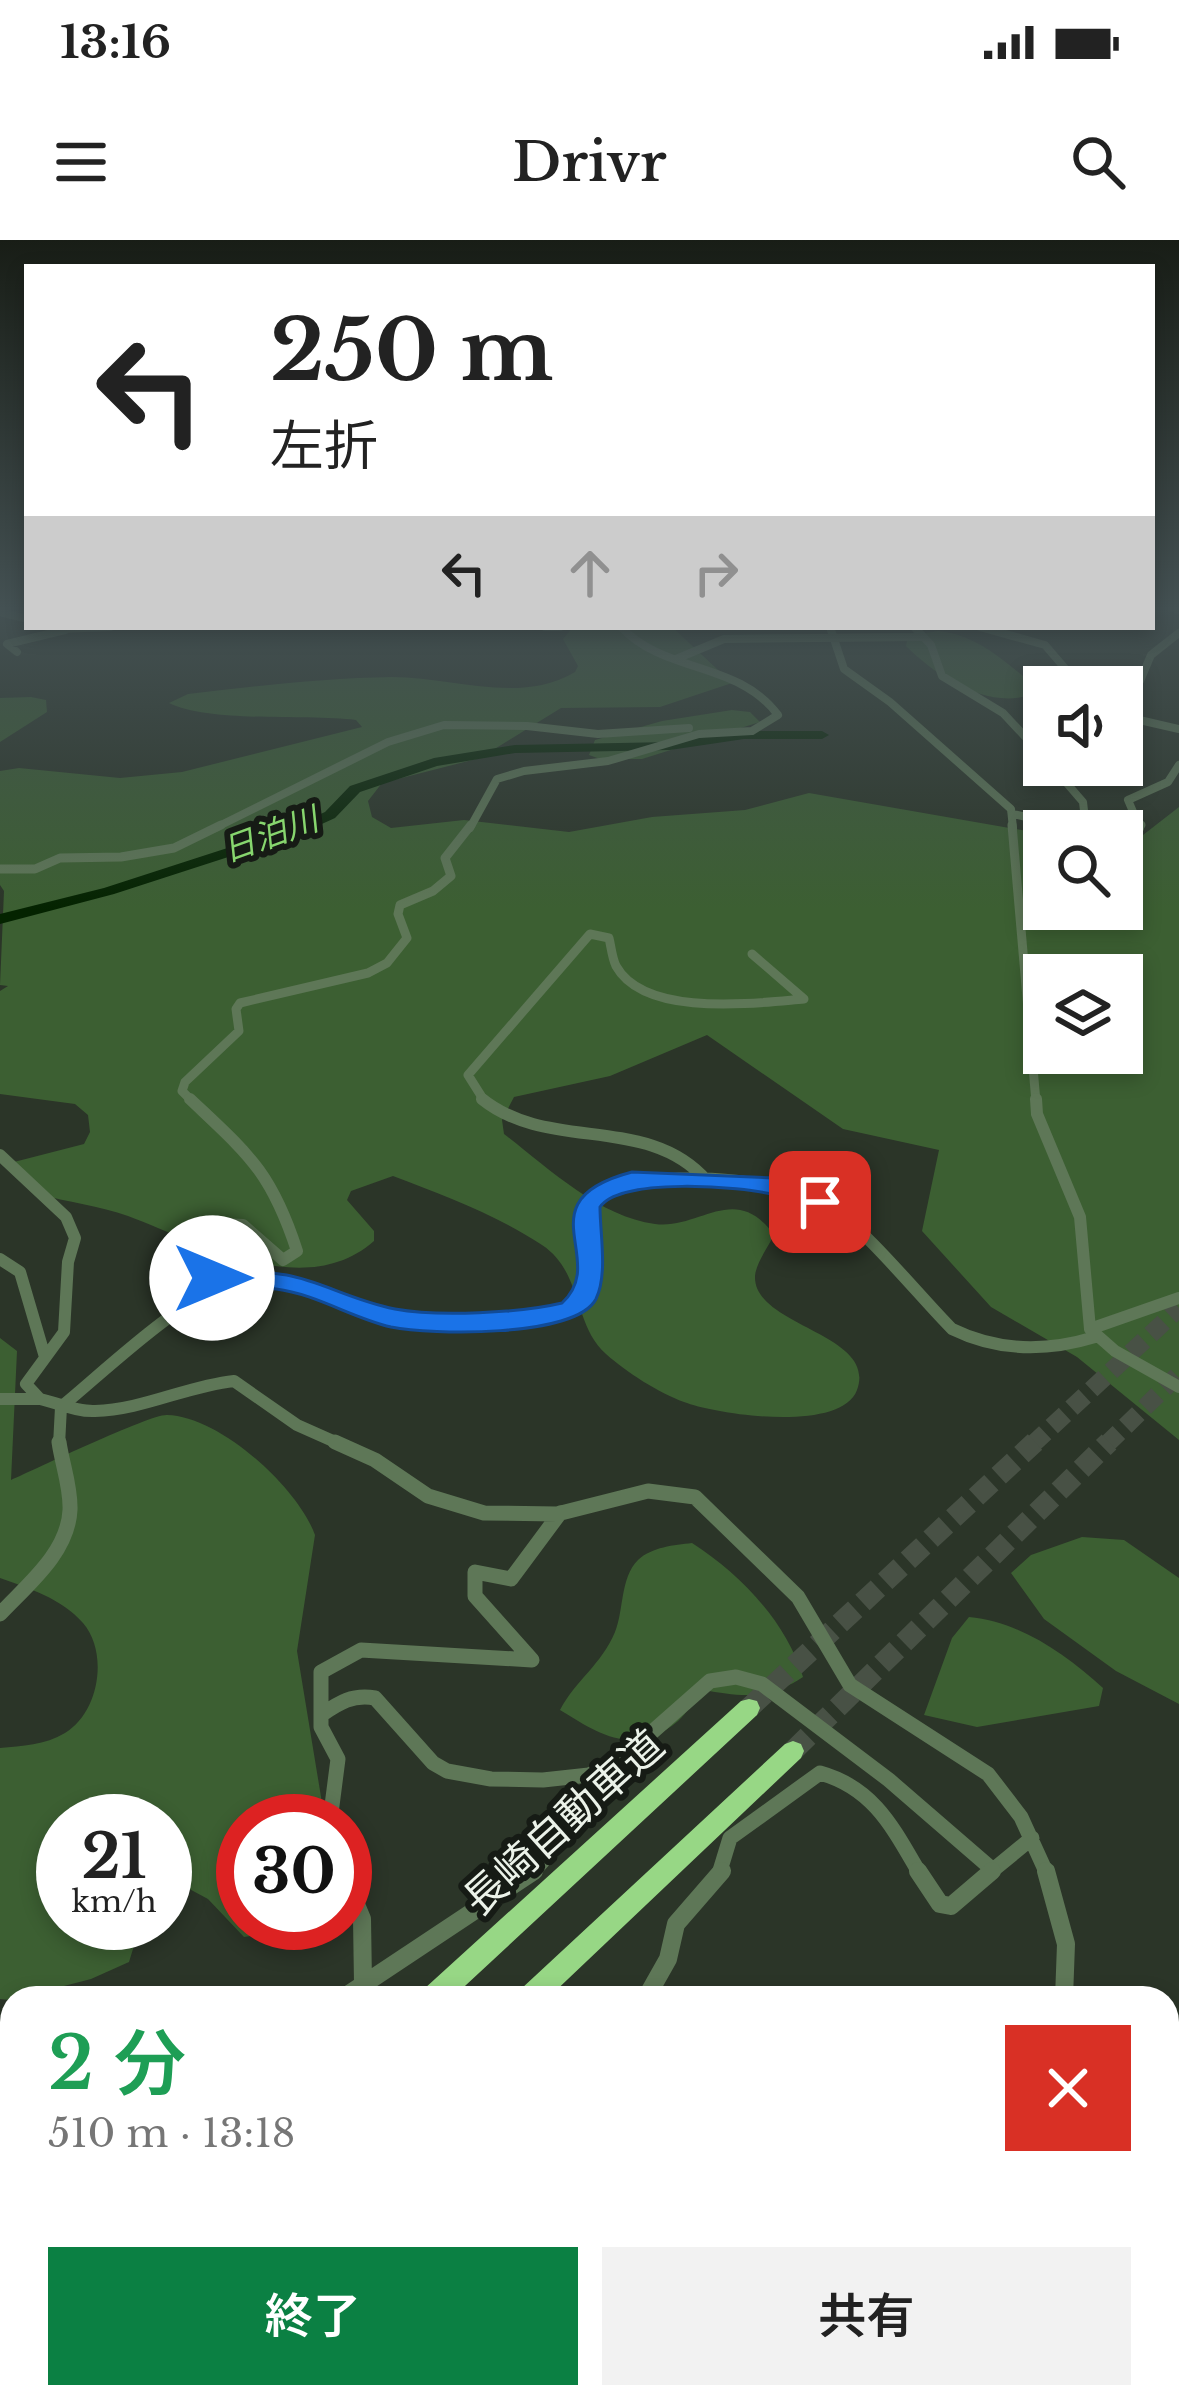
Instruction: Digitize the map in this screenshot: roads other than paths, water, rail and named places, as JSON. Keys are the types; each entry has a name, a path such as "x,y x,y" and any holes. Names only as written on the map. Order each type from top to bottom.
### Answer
{"highway":[{"name":"長崎自動車道","path":"446,1986 749,1708"},
{"path":"543,1986 793,1751"}],"street":[{"path":"212,1288 221,1252 217,1232 223,1224 236,1222 256,1230 272,1255 283,1260 297,1251 282,1203 248,1151 200,1113 182,1091 190,1073 229,1045 239,1031 236,1009 240,1003 368,973 387,963 407,938 398,914 400,905 433,891 451,876 445,858 465,836 496,779 527,770 608,761 677,738 762,728 778,715 774,707"},
{"path":"896,707 1013,814 1023,817"},
{"path":"993,707 1023,735"},
{"path":"1143,721 1179,729"},
{"path":"0,869 35,869 60,858 174,848 388,742 445,724 598,734 762,728"},
{"path":"1134,810 1128,800 1168,782 1179,765"},
{"path":"1067,786 1085,810"},
{"path":"1013,814 1037,1114 1080,1217 1092,1333"},
{"path":"707,1180 700,1167 676,1154 609,1135 525,1124 502,1116 470,1084 468,1075 590,934 609,938 609,953 621,974 632,988 646,993 714,1003 804,999 752,954"},
{"path":"0,1155 74,1228 64,1332 26,1384 40,1399"},
{"path":"0,1614 57,1550 66,1532 70,1509 54,1431 61,1408 212,1288 260,1278 286,1281 394,1318 526,1321 554,1316 583,1299 588,1282 587,1207 597,1193 632,1180 707,1180 774,1186 836,1211 952,1329 970,1340 1018,1348 1077,1344 1092,1333 1179,1298"},
{"path":"0,1259 20,1272 45,1357"},
{"path":"1092,1333 1179,1387"},
{"path":"0,1399 40,1399 91,1412 122,1408 194,1385 234,1381 297,1425 375,1460 449,1506 484,1513 560,1513 648,1491 695,1497 798,1597 850,1685 985,1772 1008,1795 1032,1838 1066,1945 1068,1986"},
{"path":"333,1794 338,1759 321,1727 321,1672 361,1650 532,1660 475,1595 475,1572 511,1579 560,1513"},
{"path":"321,1715 355,1696 373,1697 396,1712 435,1764 458,1776 584,1777 608,1768 710,1681 723,1675 743,1677 762,1684 827,1733 993,1870"},
{"path":"358,1986 533,1873 596,1805 608,1768"},
{"path":"653,1986 668,1959 676,1924 724,1868 730,1838 820,1773 835,1775 876,1800 940,1904 951,1906 966,1898 1032,1838"},
{"path":"362,1950 362,1983"}],"waterway":[{"name":"日泊川","path":"0,919 109,891 297,830 330,815 355,789 434,762 515,749 670,746 744,735 822,735"}],"tunnel":[{"path":"1032,1445 1179,1308"},
{"path":"1106,1445 1179,1374"},
{"path":"749,1708 1035,1442"},
{"path":"793,1751 1109,1442"}]}
